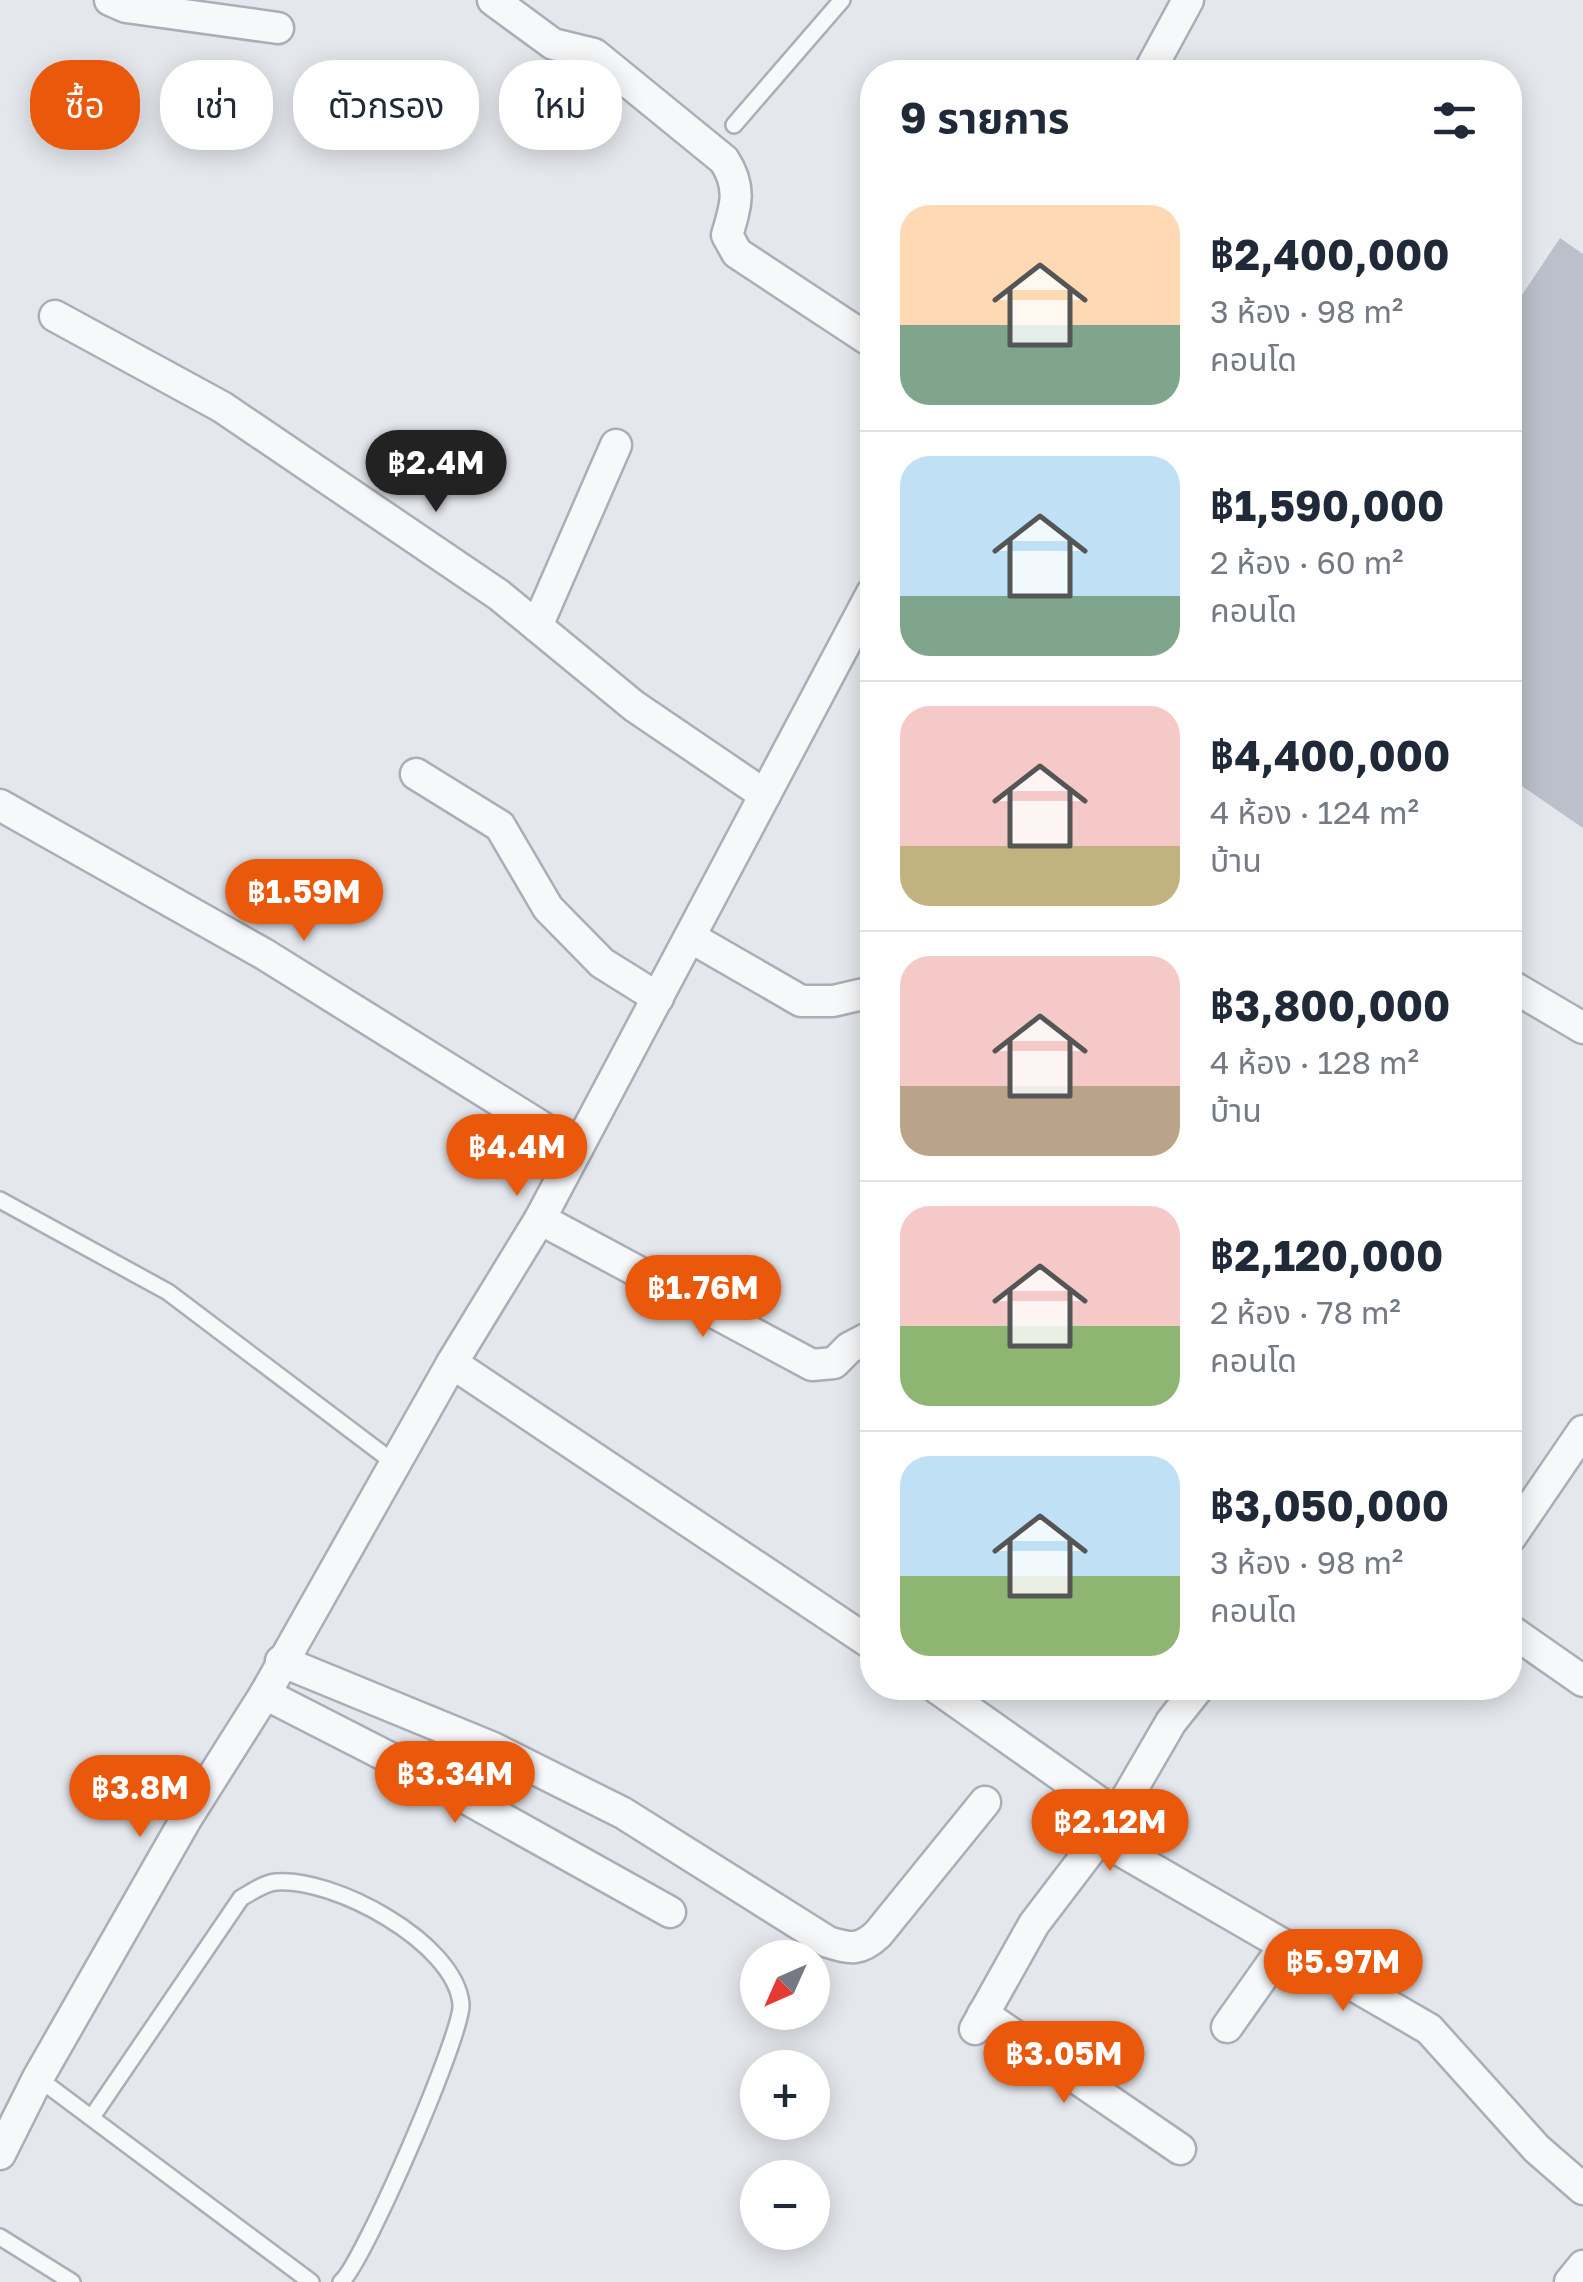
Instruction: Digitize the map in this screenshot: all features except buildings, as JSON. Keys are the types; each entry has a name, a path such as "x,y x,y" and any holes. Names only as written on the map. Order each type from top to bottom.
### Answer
{"street":[{"path":"110,0 278,28"},
{"path":"493,0 554,44 594,54 724,160 736,178 737,203 727,235 737,252 860,334"},
{"path":"1155,60 1186,0"},
{"path":"55,316 222,407 499,594 634,706 765,795"},
{"path":"537,626 616,445"},
{"path":"0,2154 8,2118 38,2078 186,1819 265,1694 452,1363 540,1219 860,616"},
{"path":"416,774 500,826 548,908 602,963 658,998"},
{"path":"0,805 248,945 577,1149"},
{"path":"690,937 802,1002 860,995"},
{"path":"1522,992 1583,1028"},
{"path":"540,1219 812,1365 834,1364 860,1342"},
{"path":"452,1363 860,1636"},
{"path":"1522,1520 1583,1431"},
{"path":"1522,1638 1583,1681"},
{"path":"282,1661 493,1748 623,1813 828,1942 852,1949 862,1948 878,1934 985,1802"},
{"path":"265,1694 454,1791 670,1912"},
{"path":"952,1700 1108,1827 1285,1945 1428,2030 1537,2149 1583,2190"},
{"path":"1180,2148 979,2022 1034,1924 1108,1827 1188,1700"},
{"path":"1226,2027 1285,1945"},
{"path":"1570,2282 1583,2266"}],"lane":[{"path":"734,125 842,0"},
{"path":"0,1200 168,1292 397,1465"},
{"path":"92,2117 242,1898 272,1882 308,1883 404,1930 440,1958 457,1983 462,2008 452,2048 369,2238 341,2282"},
{"path":"38,2078 311,2282"},
{"path":"0,2236 72,2282"}]}
